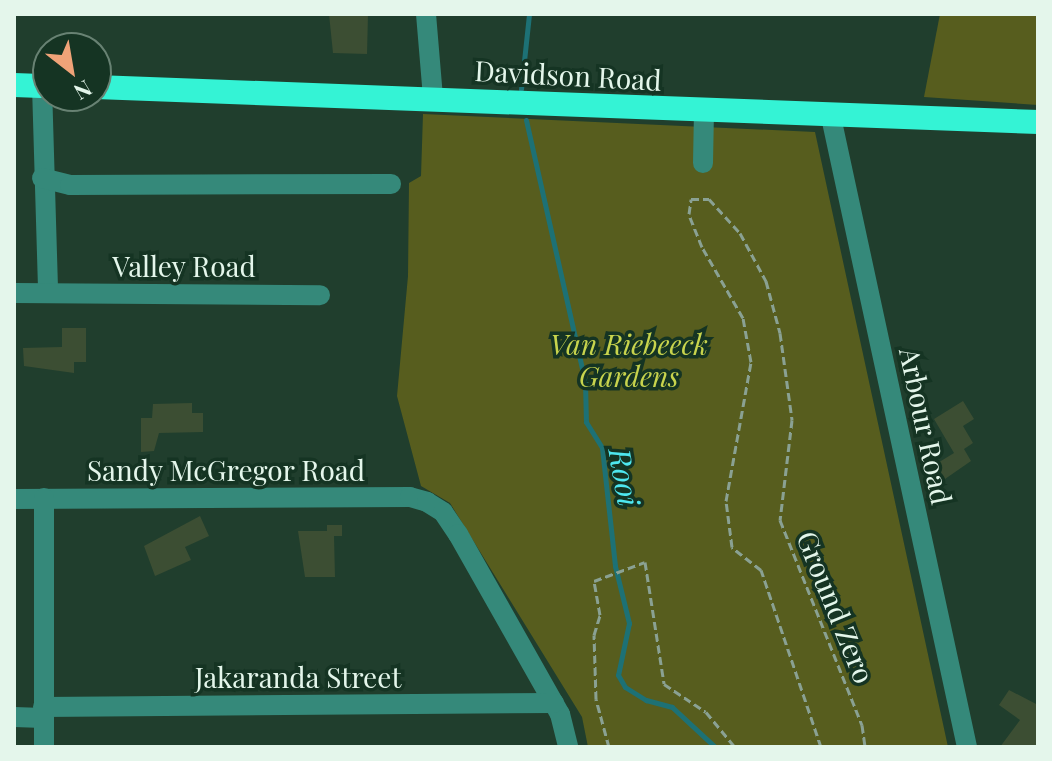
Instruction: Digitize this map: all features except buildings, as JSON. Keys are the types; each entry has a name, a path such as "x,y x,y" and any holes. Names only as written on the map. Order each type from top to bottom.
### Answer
{"highway":[{"name":"Davidson Road","path":"112,88 1038,123"}],"street":[{"path":"426,14 433,98"},
{"path":"44,112 42,178 48,293"},
{"path":"703,163 704,112"},
{"name":"Arbour Road","path":"831,117 967,747"},
{"path":"42,178 70,185 391,184"},
{"name":"Valley Road","path":"14,293 320,295"},
{"name":"Sandy McGregor Road","path":"14,499 410,497 436,506 458,534 554,703"},
{"path":"44,498 44,747"},
{"path":"554,703 568,747"},
{"name":"Jakaranda Street","path":"14,717 43,712 554,703"}],"path":[{"name":"Ground Zero","path":"821,747 761,570 732,547 726,501 751,362 743,318 689,214 691,199 709,199 740,233 766,281 780,333 792,420 780,520 862,725 865,747"},
{"path":"609,747 596,699 594,635 600,615 594,581 645,562 664,684 706,712 735,747"}],"green space":[{"path":"940,14 1038,14 1038,105 924,97"},
{"name":"Van Riebeeck Gardens","path":"423,114 815,132 948,747 588,747 582,717 450,503 421,486 397,396 408,276 409,183 421,176"}],"waterway":[{"name":"Rooi","path":"521,89 529,14"},
{"name":"Rooi","path":"526,120 585,382 586,422 602,448 615,566 629,623 618,675 625,687 646,700 672,707 715,747"}]}
